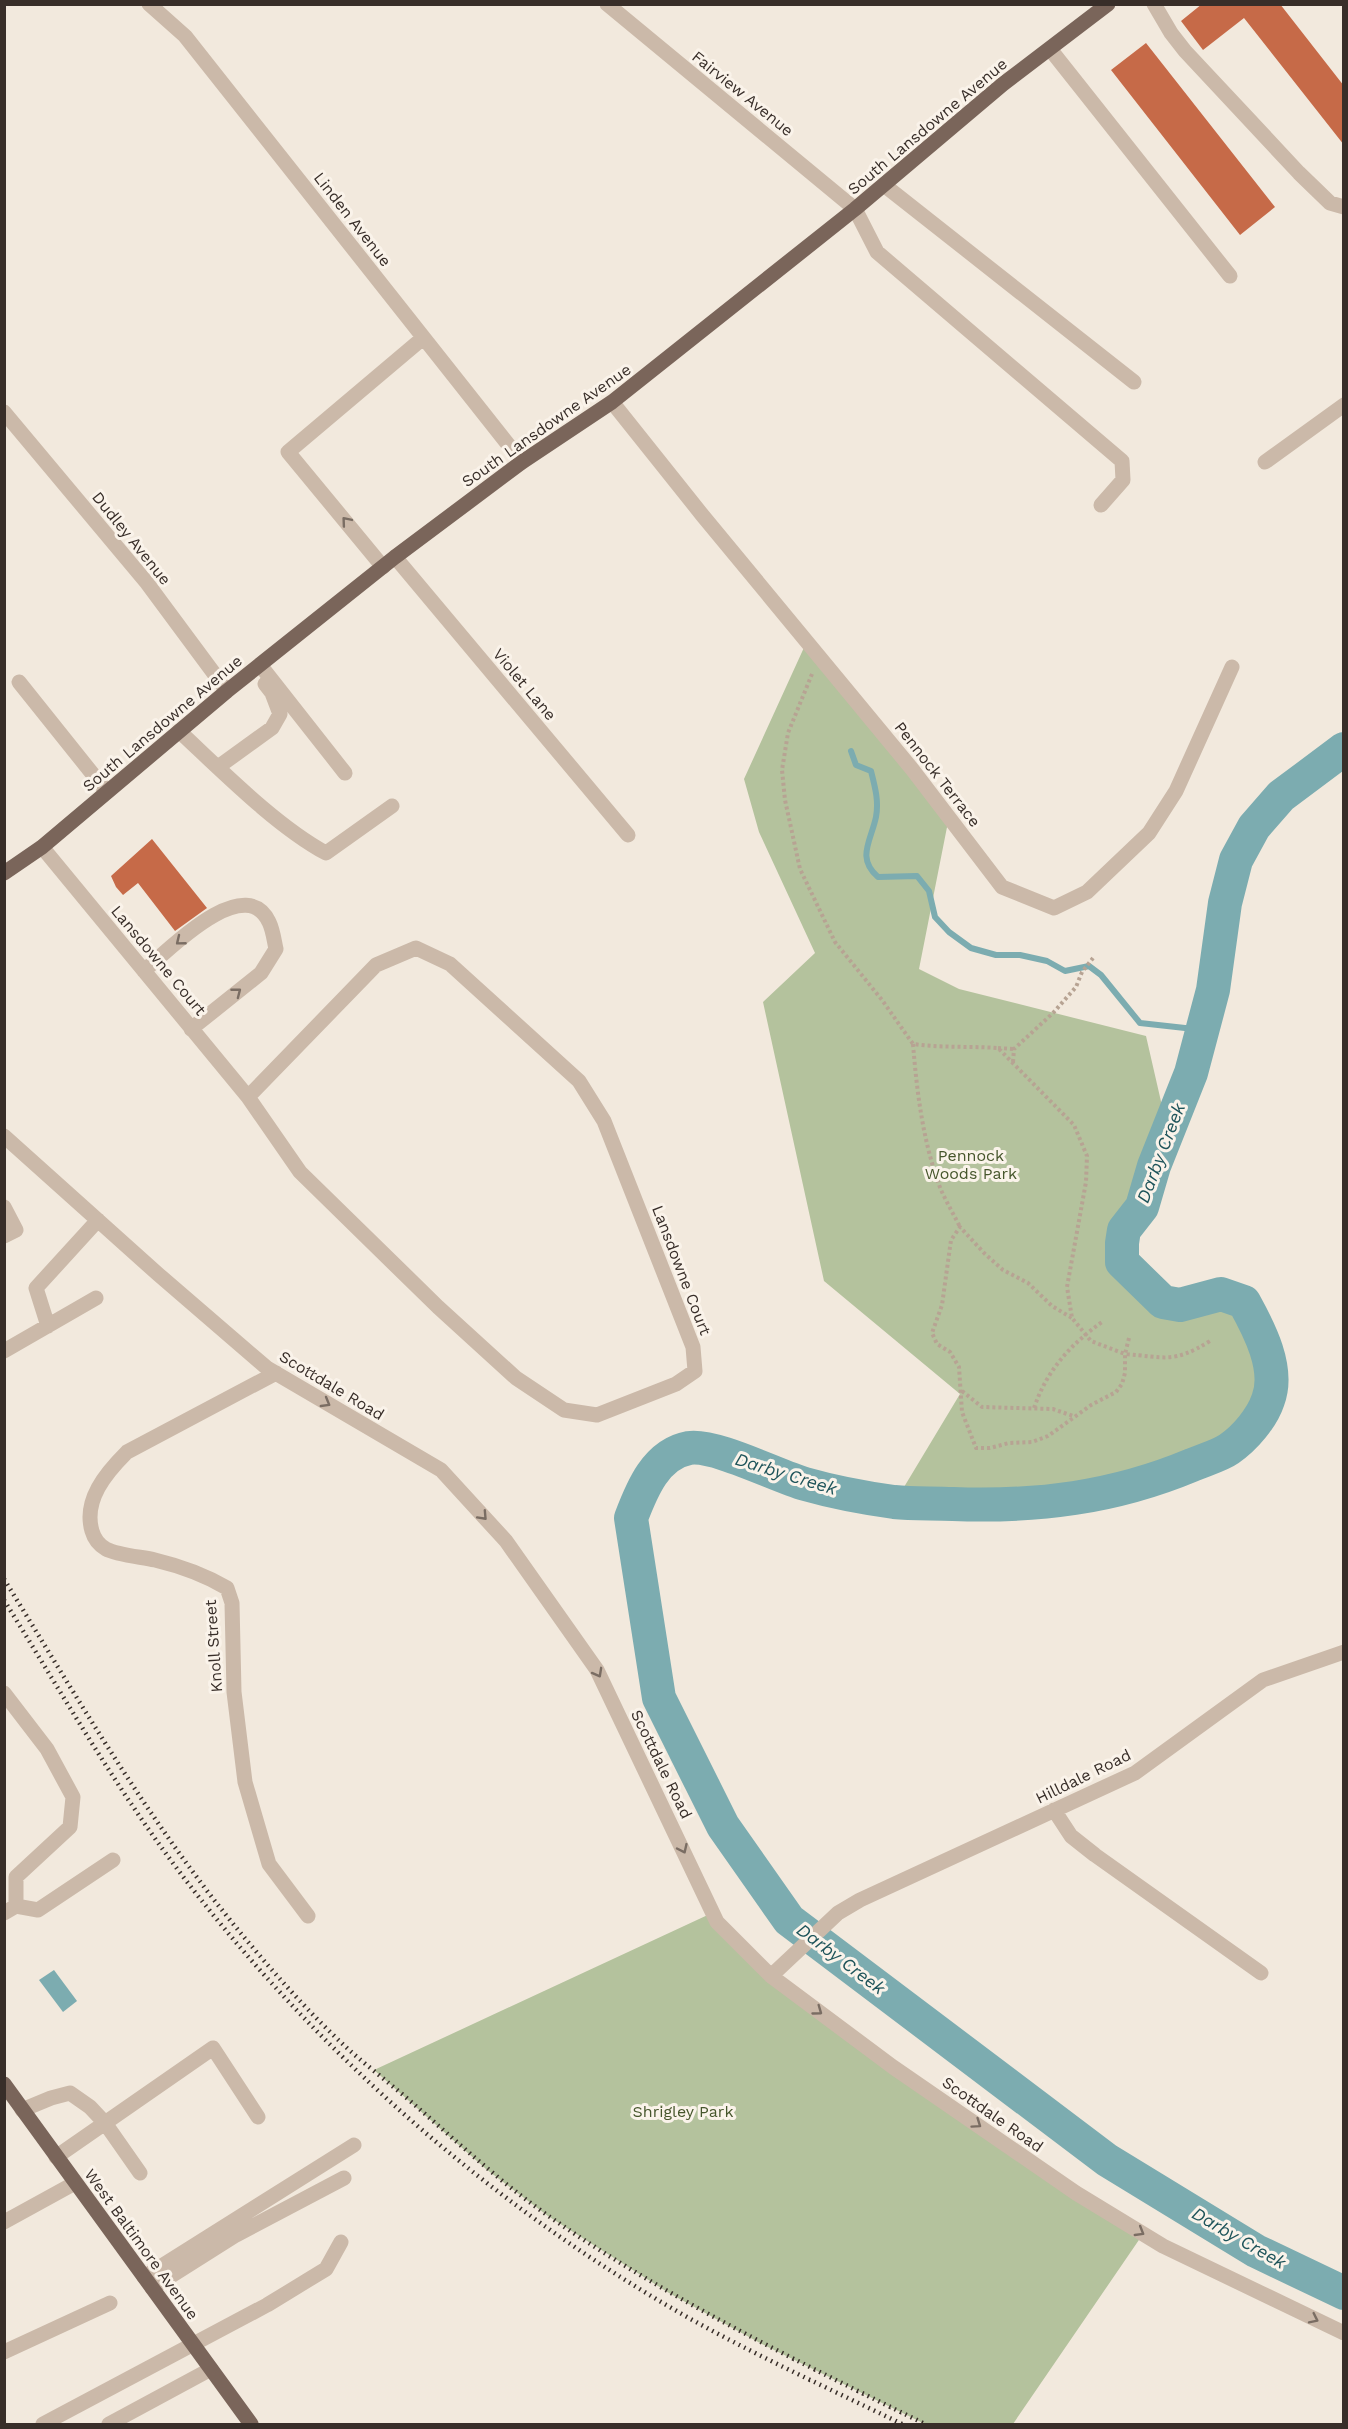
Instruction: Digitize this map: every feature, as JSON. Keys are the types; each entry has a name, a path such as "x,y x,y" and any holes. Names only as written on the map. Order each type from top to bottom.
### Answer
{"main road":[{"name":"South Lansdowne Avenue","path":"4,873 42,847 227,691 389,562 522,462 612,402 855,209 1003,84 1108,4"},
{"name":"West Baltimore Avenue","path":"4,2084 251,2424"}],"street":[{"name":"Linden Avenue","path":"149,4 185,36 522,462"},
{"name":"Fairview Avenue","path":"607,4 855,209"},
{"path":"1154,4 1185,51 1299,174 1330,203 1344,207"},
{"path":"1050,50 1230,276"},
{"path":"884,185 1134,382"},
{"path":"855,209 877,252 1122,461 1123,480 1101,505"},
{"name":"Violet Lane","path":"423,338 288,452 389,562 628,835"},
{"name":"Pennock Terrace","path":"612,402 912,768 1002,887 1054,908 1088,892 1149,833 1176,791 1232,666"},
{"path":"1265,462 1344,405"},
{"name":"Dudley Avenue","path":"4,412 147,583 227,691"},
{"path":"218,767 272,728 280,714 272,693 257,667"},
{"path":"257,667 345,773"},
{"path":"19,682 107,792"},
{"path":"179,731 264,808 315,847 326,852 392,806"},
{"name":"Lansdowne Court","path":"42,847 248,1097 300,1172 516,1378 564,1410 597,1415 676,1384 695,1371 693,1347 604,1121 579,1081 450,964 416,948 376,965 248,1097"},
{"path":"144,971 183,938 224,909 241,903 254,906 268,920 276,949 261,973 192,1029"},
{"name":"Scottdale Road","path":"4,1136 258,1360 276,1373 441,1470 506,1541 597,1670 717,1922 893,2067 1076,2193 1164,2246 1344,2333"},
{"path":"4,1207 16,1230 4,1236"},
{"path":"48,1326 36,1288 98,1220"},
{"path":"4,1351 96,1298"},
{"name":"Knoll Street","path":"276,1373 127,1452 109,1470 91,1502 89,1521 94,1538 106,1549 167,1563 227,1588 232,1603 234,1692 245,1782 269,1864 308,1916"},
{"name":"Hilldale Road","path":"777,1971 838,1913 860,1900 1135,1773 1263,1680 1344,1652"},
{"path":"5,1695 47,1749 73,1797 70,1827 16,1877 10,1910 38,1910 113,1860"},
{"path":"1054,1810 1071,1836 1095,1855 1261,1973"},
{"path":"56,2157 213,2048 258,2117"},
{"path":"22,2110 70,2093 90,2107 105,2122 140,2173"},
{"path":"148,2283 354,2145"},
{"path":"148,2283 344,2178"},
{"path":"4,2222 75,2183"},
{"path":"43,2424 193,2345 326,2269 341,2242"},
{"path":"4,2352 110,2303"},
{"path":"109,2424 211,2369"}],"path":[{"path":"820,657 788,733 782,770 785,800 800,869 835,942 882,1000 913,1044 917,1093 926,1140 942,1190 960,1227 997,1265 1028,1283 1052,1306 1072,1318 1091,1341 1125,1354 1167,1359 1183,1356 1210,1341"},
{"path":"1013,1062 1014,1049 1053,1013 1076,987 1082,972 1093,958"},
{"path":"913,1044 936,1047 1014,1049"},
{"path":"998,1048 1074,1125 1087,1156 1086,1182 1067,1287 1072,1318"},
{"path":"960,1227 951,1240 942,1305 932,1333 937,1344 950,1352 959,1367 962,1412 976,1448 1032,1442 1048,1436 1074,1416 1116,1392 1122,1384 1125,1373 1125,1354 1129,1338"},
{"path":"1034,1408 1051,1370 1085,1334 1102,1322"},
{"path":"962,1391 982,1407 1053,1409 1074,1416"}],"green space":[{"name":"Pennock Woods Park","path":"807,641 949,817 919,969 959,989 1146,1036 1168,1132 1142,1207 1124,1230 1122,1262 1163,1302 1181,1305 1221,1294 1244,1302 1261,1334 1270,1360 1269,1392 1260,1415 1246,1434 1220,1454 1125,1488 1054,1502 991,1506 895,1502 960,1394 824,1281 763,1002 815,953 759,832 744,779"},
{"name":"Shrigley Park","path":"712,1913 771,1976 1143,2234 1013,2424 925,2424 760,2343 669,2293 548,2216 486,2169 374,2070"}],"water":[{"path":"54,1970 77,2001 63,2012 39,1980"}],"building":[{"path":"1202,4 1280,4 1344,86 1344,145 1244,18 1203,50 1181,21"},
{"path":"1146,43 1275,207 1240,235 1111,70"},
{"path":"152,839 207,908 175,931 138,883 123,895 111,876"}],"waterway":[{"name":"Darby Creek","path":"1344,749 1281,796 1254,827 1236,860 1225,903 1213,990 1191,1073 1154,1166 1142,1207 1124,1230 1122,1243 1122,1262 1163,1302 1180,1305 1221,1294 1244,1302 1266,1350 1271,1375 1268,1400 1257,1421 1247,1433 1221,1454 1162,1476 1104,1493 1045,1502 984,1505 908,1503 872,1499 805,1484 714,1451 689,1448 668,1457 659,1465 645,1485 631,1518 659,1698 723,1826 789,1920 1107,2160 1256,2251 1344,2293"},
{"path":"851,751 856,765 871,771 875,788 877,811 866,856 871,870 878,877 917,876 929,891 935,917 949,932 971,948 996,955 1020,955 1047,961 1065,971 1089,966 1101,975 1140,1023 1203,1030"}],"railway":[{"path":"4,1579 116,1759 206,1890 306,2007 348,2049 511,2188 595,2247 734,2328 925,2424"},
{"path":"4,1600 138,1815 188,1883 238,1945 348,2063 470,2169 534,2218 600,2264 725,2338 902,2424"}]}
